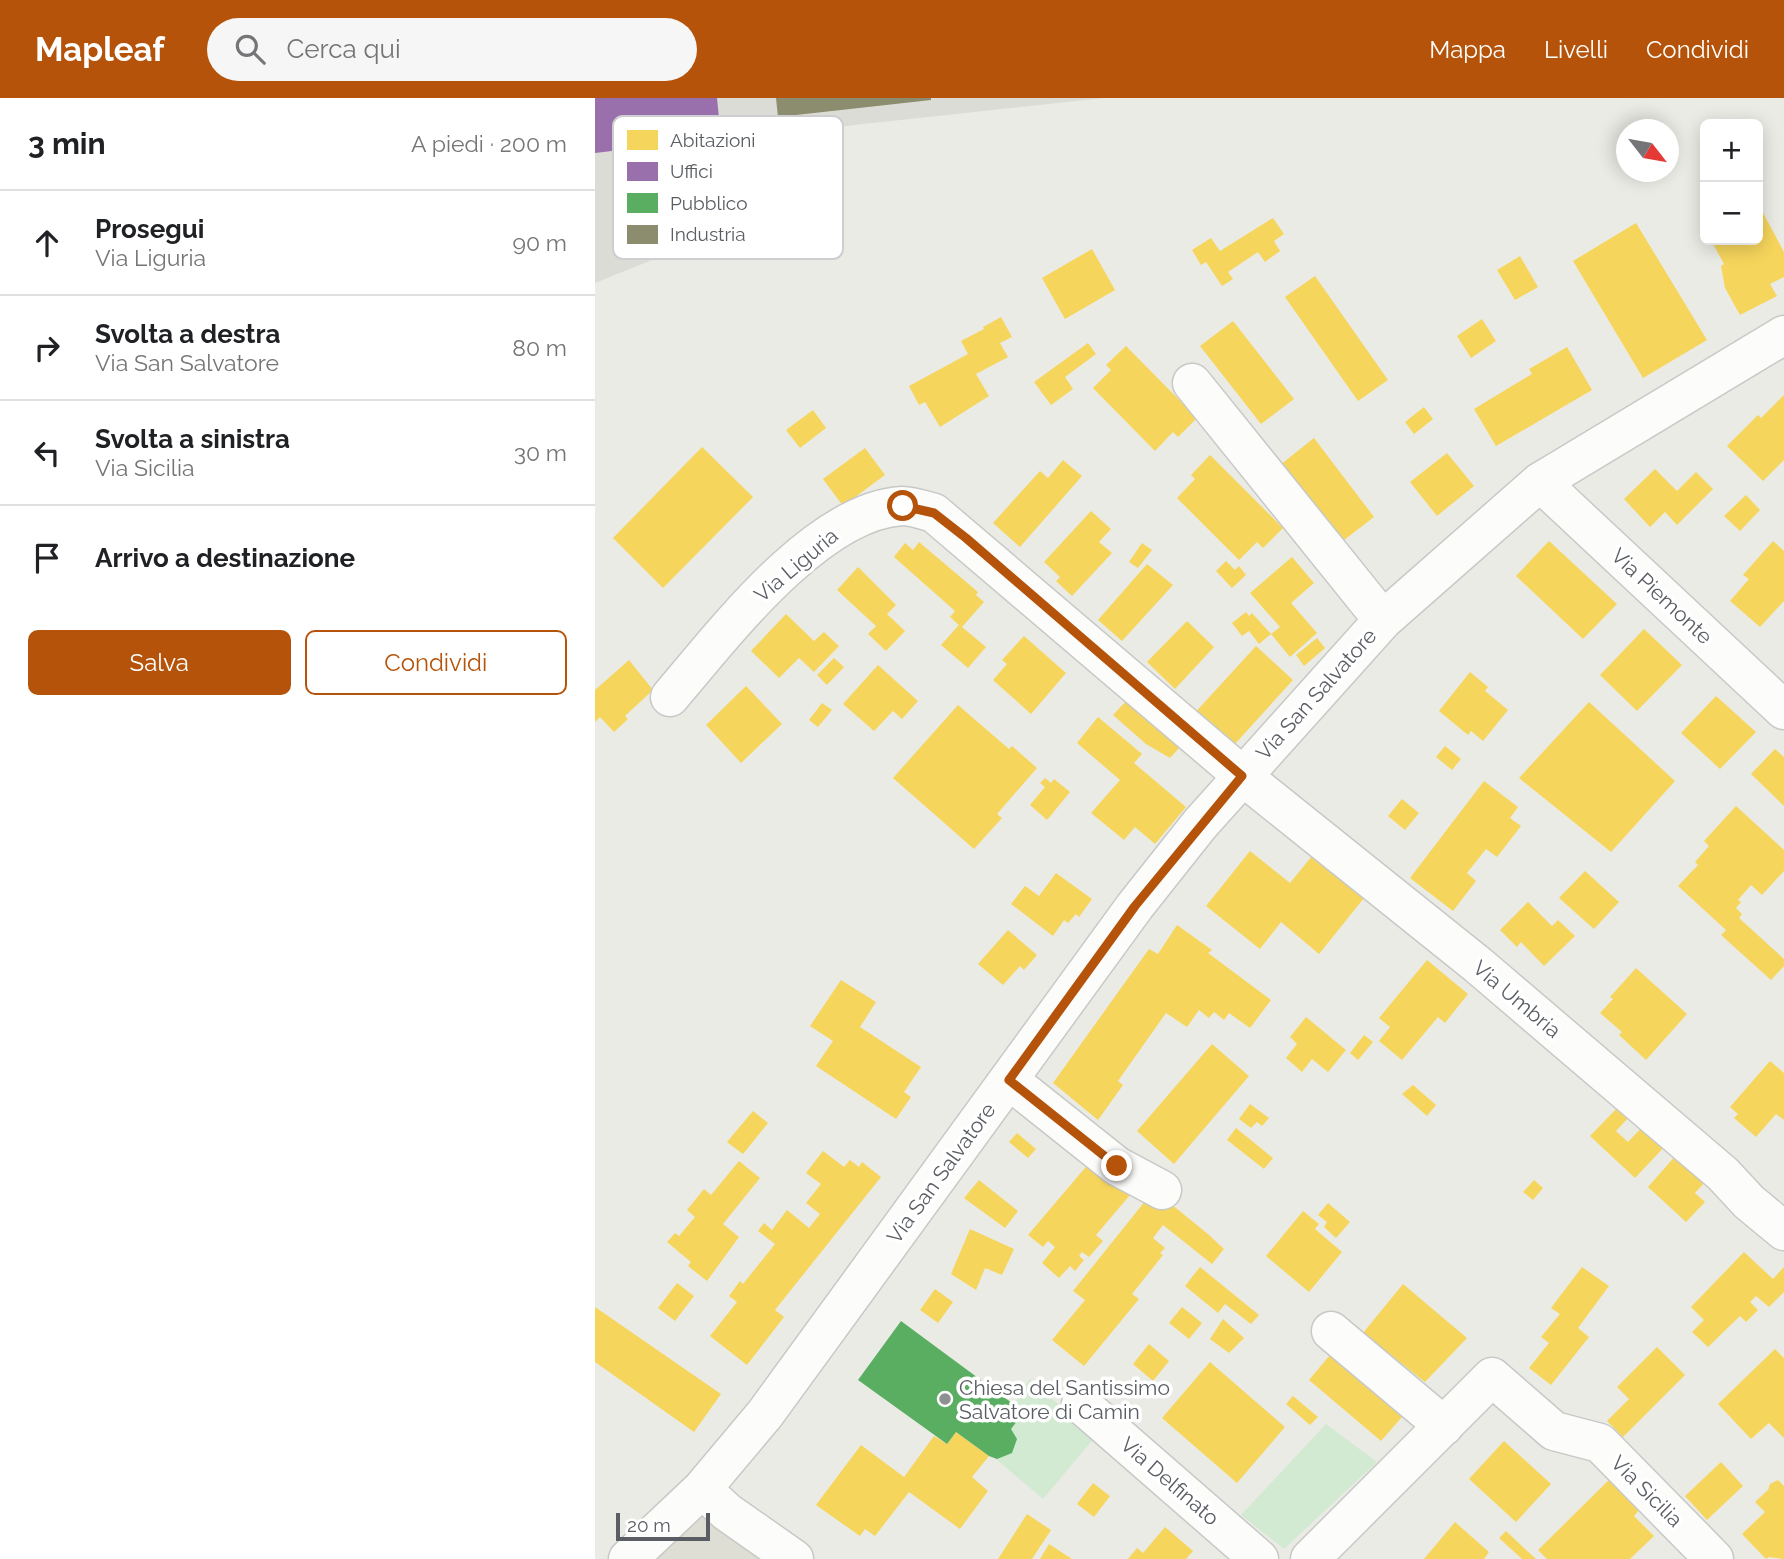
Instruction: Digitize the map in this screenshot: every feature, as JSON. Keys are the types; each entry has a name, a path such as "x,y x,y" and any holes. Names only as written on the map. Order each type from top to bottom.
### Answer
{"street":[{"name":"Via San Salvatore","path":"628,1559 702,1489 765,1414 1135,906 1242,776 1383,620 1540,482 1779,345"},
{"name":"Via San Salvatore","path":"1192,383 1383,620"},
{"name":"Via Piemonte","path":"1540,482 1784,710"},
{"name":"Via Liguria","path":"670,697 758,594 829,534 861,515 903,506 934,513 966,538 1242,776"},
{"name":"Via Umbria","path":"1242,776 1478,965 1723,1174 1749,1202 1784,1231"},
{"path":"1009,1080 1117,1166 1150,1199"},
{"path":"1331,1331 1444,1426"},
{"name":"Via Sicilia","path":"1310,1559 1492,1377 1554,1431 1600,1443 1714,1559"},
{"name":"Via Delfinato","path":"1081,1404 1259,1559"},
{"path":"702,1489 727,1512 794,1559"}],"shaded area":[{"path":"595,98 1104,98 843,126 843,116 613,116 613,259 655,259 595,283"},
{"path":"710,1504 783,1559 650,1559"}],"green space":[{"path":"1030,1379 1095,1437 1043,1499 984,1449"},
{"path":"1326,1424 1377,1462 1284,1549 1241,1515"}],"building: Abitazioni":[{"path":"1763,213 1784,252 1784,277 1770,284 1777,296 1740,315 1725,288 1721,266 1724,264 1714,245 1763,245"},
{"path":"1273,218 1284,234 1274,241 1280,251 1265,262 1258,252 1228,272 1233,279 1222,286 1206,262 1201,265 1192,250 1211,238 1220,251"},
{"path":"1636,223 1707,340 1643,378 1573,261"},
{"path":"1092,249 1115,290 1065,319 1042,278"},
{"path":"1520,256 1538,287 1515,300 1497,270"},
{"path":"1315,276 1388,380 1358,401 1285,297"},
{"path":"1001,317 1012,337 1000,343 1008,357 976,374 989,396 940,427 925,402 919,405 909,386 968,354 961,341"},
{"path":"1482,319 1496,341 1471,358 1457,336"},
{"path":"1233,321 1294,399 1261,424 1200,346"},
{"path":"1088,343 1096,354 1065,377 1073,389 1051,405 1034,382"},
{"path":"1126,346 1197,418 1178,437 1173,432 1155,451 1093,388 1111,370 1106,365"},
{"path":"1567,347 1592,390 1496,446 1474,409 1532,374 1529,369"},
{"path":"1784,395 1784,460 1763,481 1727,446 1758,415 1761,418"},
{"path":"1424,407 1433,419 1414,434 1405,422"},
{"path":"813,410 826,428 800,448 786,430"},
{"path":"1314,438 1374,517 1335,547 1275,469"},
{"path":"702,447 753,497 663,588 613,538"},
{"path":"865,448 885,475 843,506 823,479"},
{"path":"1447,453 1474,486 1437,516 1410,482"},
{"path":"1210,455 1283,528 1263,548 1257,542 1239,560 1177,498 1195,479 1191,475"},
{"path":"1063,460 1082,476 1020,547 993,523 1040,471 1048,478"},
{"path":"1655,469 1677,491 1696,472 1713,489 1677,525 1665,512 1650,527 1624,499"},
{"path":"1746,495 1760,510 1740,531 1724,516"},
{"path":"1091,511 1111,529 1099,542 1112,553 1072,596 1056,581 1060,577 1044,562"},
{"path":"1549,541 1617,604 1583,639 1516,576"},
{"path":"1773,541 1784,551 1784,601 1760,627 1730,601 1749,579 1743,575"},
{"path":"919,542 978,592 976,595 984,602 962,627 986,647 968,668 941,645 959,625 950,617 955,611 894,557 905,543 913,550"},
{"path":"1142,543 1152,550 1138,568 1129,562"},
{"path":"1292,557 1314,583 1291,603 1317,633 1290,657 1271,634 1280,627 1250,593"},
{"path":"1226,561 1235,570 1239,566 1246,575 1232,588 1216,571"},
{"path":"1147,564 1173,585 1122,641 1098,620"},
{"path":"858,567 896,605 887,614 905,631 886,651 868,634 876,626 837,590"},
{"path":"1246,612 1249,616 1252,613 1271,634 1259,644 1249,631 1242,636 1232,623"},
{"path":"786,614 814,641 824,632 839,646 814,672 799,658 779,678 751,651"},
{"path":"1187,621 1214,647 1175,689 1147,662"},
{"path":"1644,629 1682,665 1637,711 1600,675"},
{"path":"1024,636 1066,673 1031,714 993,680 1007,664 1002,660"},
{"path":"1317,638 1325,648 1304,666 1296,655"},
{"path":"1256,646 1293,680 1224,756 1191,717"},
{"path":"834,658 844,667 827,685 817,675"},
{"path":"629,660 653,690 625,716 628,719 614,732 600,717 595,722 595,690"},
{"path":"878,665 918,701 902,719 893,711 874,731 843,704"},
{"path":"1470,672 1488,687 1485,691 1508,710 1483,741 1471,731 1468,735 1439,711"},
{"path":"746,686 782,724 741,763 706,725"},
{"path":"1716,696 1756,732 1720,769 1681,733"},
{"path":"1129,698 1181,746 1170,758 1146,744 1113,715"},
{"path":"1589,702 1675,781 1611,852 1519,778"},
{"path":"822,703 832,710 818,727 809,720"},
{"path":"958,705 1009,749 1012,746 1037,768 997,814 1002,818 974,849 893,778"},
{"path":"1098,717 1142,754 1134,763 1186,807 1155,844 1135,827 1124,840 1091,813 1120,780 1077,743"},
{"path":"1445,746 1461,759 1452,770 1436,757"},
{"path":"1775,749 1784,757 1784,806 1751,774"},
{"path":"1045,778 1051,783 1054,779 1070,792 1047,820 1030,805 1045,787 1040,783"},
{"path":"1484,781 1518,807 1510,818 1521,826 1497,857 1486,849 1467,873 1476,881 1453,911 1410,878"},
{"path":"1402,799 1419,813 1405,830 1388,816"},
{"path":"1736,806 1784,850 1784,871 1762,895 1751,885 1738,900 1741,902 1736,908 1742,914 1739,918 1784,959 1784,966 1771,980 1721,935 1726,930 1678,886 1698,865 1695,862 1709,846 1704,841"},
{"path":"1250,851 1290,883 1312,856 1364,898 1319,954 1281,922 1260,949 1206,906"},
{"path":"1585,871 1619,902 1594,929 1559,898"},
{"path":"1056,873 1092,899 1079,917 1076,914 1068,923 1064,920 1053,936 1011,904 1025,886 1039,896"},
{"path":"1528,902 1552,926 1558,920 1575,936 1544,966 1521,942 1517,947 1500,930"},
{"path":"1177,925 1212,950 1208,953 1271,1000 1250,1028 1229,1013 1224,1020 1214,1012 1209,1018 1199,1010 1187,1027 1166,1013 1118,1081 1123,1085 1098,1120 1053,1083 1149,949 1158,954"},
{"path":"1008,930 1037,955 1024,970 1020,966 1003,985 978,964"},
{"path":"1427,960 1468,994 1445,1023 1438,1017 1402,1060 1379,1041 1390,1027 1379,1018"},
{"path":"1636,968 1687,1014 1646,1060 1619,1035 1622,1032 1600,1013 1613,999 1610,997"},
{"path":"841,980 876,1002 860,1027 921,1067 904,1092 911,1097 896,1119 816,1066 833,1041 810,1026"},
{"path":"1306,1017 1346,1050 1328,1072 1312,1059 1302,1072 1286,1058 1297,1044 1290,1037"},
{"path":"1364,1035 1373,1042 1358,1060 1350,1053"},
{"path":"1212,1044 1249,1076 1174,1164 1137,1131"},
{"path":"1770,1061 1784,1073 1784,1120 1776,1114 1756,1137 1734,1118 1738,1114 1730,1107"},
{"path":"1413,1085 1436,1105 1427,1116 1402,1094"},
{"path":"1250,1104 1269,1118 1262,1126 1257,1122 1251,1128 1239,1119"},
{"path":"1620,1105 1631,1115 1616,1131 1628,1142 1649,1120 1668,1143 1635,1178 1590,1136"},
{"path":"753,1111 768,1123 743,1154 727,1142"},
{"path":"1236,1128 1273,1158 1264,1169 1227,1140"},
{"path":"1017,1133 1036,1149 1028,1158 1009,1142"},
{"path":"823,1151 844,1167 850,1160 859,1167 862,1162 881,1177 775,1310 784,1317 747,1365 710,1336 737,1302 729,1296 740,1281 743,1284 775,1244 758,1231 764,1223 772,1230 787,1210 809,1228 820,1214 806,1203 821,1184 806,1173"},
{"path":"1677,1154 1706,1181 1695,1193 1705,1202 1686,1222 1648,1187"},
{"path":"739,1161 760,1178 723,1224 739,1237 707,1281 688,1266 691,1262 667,1242 675,1233 679,1236 695,1217 687,1210 704,1189 711,1195"},
{"path":"1090,1162 1130,1195 1096,1235 1103,1241 1089,1257 1082,1252 1079,1256 1084,1260 1075,1271 1070,1266 1059,1278 1042,1263 1055,1247 1048,1241 1043,1247 1028,1235"},
{"path":"979,1180 1018,1211 1005,1228 964,1198"},
{"path":"1534,1180 1543,1188 1533,1200 1523,1192"},
{"path":"1154,1190 1224,1249 1212,1264 1163,1225 1153,1238 1165,1248 1160,1253 1163,1255 1132,1294 1139,1299 1084,1366 1052,1340 1085,1300 1073,1291"},
{"path":"1328,1203 1350,1222 1336,1238 1324,1227 1327,1222 1318,1215"},
{"path":"1303,1211 1319,1224 1315,1229 1342,1252 1309,1292 1266,1256"},
{"path":"970,1229 1014,1249 1002,1275 985,1268 976,1290 951,1274"},
{"path":"1744,1252 1773,1279 1784,1267 1784,1292 1769,1307 1756,1296 1750,1302 1758,1310 1746,1322 1740,1316 1708,1347 1692,1332 1704,1320 1691,1307"},
{"path":"1200,1267 1259,1315 1251,1324 1225,1304 1218,1313 1185,1286"},
{"path":"1582,1267 1609,1286 1578,1328 1589,1337 1551,1385 1529,1368 1549,1343 1541,1337 1560,1314 1551,1308"},
{"path":"677,1283 694,1296 675,1321 658,1308"},
{"path":"1403,1284 1467,1338 1425,1382 1363,1333"},
{"path":"935,1289 953,1302 938,1323 920,1310"},
{"path":"595,1307 721,1394 694,1432 595,1362"},
{"path":"1182,1307 1202,1323 1189,1339 1169,1323"},
{"path":"1223,1319 1244,1338 1229,1353 1210,1339"},
{"path":"1149,1344 1169,1361 1153,1381 1133,1364"},
{"path":"1657,1347 1685,1375 1623,1437 1607,1421 1629,1399 1617,1387"},
{"path":"1335,1349 1408,1410 1381,1441 1309,1380"},
{"path":"1775,1349 1784,1358 1784,1438 1769,1423 1751,1439 1718,1404"},
{"path":"1210,1362 1285,1427 1237,1483 1162,1418"},
{"path":"1293,1396 1318,1417 1310,1425 1286,1404"},
{"path":"956,1432 989,1456 972,1477 988,1491 960,1529 909,1492 875,1536 865,1529 860,1536 816,1505 861,1445 904,1477 934,1436 947,1444"},
{"path":"1504,1441 1551,1484 1516,1522 1469,1479"},
{"path":"1721,1462 1743,1486 1707,1520 1685,1496"},
{"path":"1617,1472 1646,1502 1634,1516 1654,1536 1630,1559 1547,1559 1538,1550"},
{"path":"1778,1480 1784,1486 1784,1559 1766,1559 1742,1534 1765,1512 1755,1502 1768,1490 1770,1484"},
{"path":"1093,1483 1110,1496 1094,1517 1077,1504"},
{"path":"1027,1514 1051,1530 1032,1559 998,1559"},
{"path":"1455,1522 1489,1552 1484,1559 1424,1559"},
{"path":"1165,1527 1193,1551 1186,1559 1128,1559 1137,1548 1143,1553"},
{"path":"1506,1531 1536,1559 1522,1559 1499,1538"},
{"path":"1049,1544 1072,1559 1040,1559"}],"building: Uffici":[{"path":"595,98 717,98 719,116 613,116 613,151 595,153"}],"building: Pubblico":[{"name":"Chiesa del Santissimo Salvatore di Camin","path":"901,1321 1024,1412 1011,1429 1017,1439 1012,1453 997,1459 989,1456 956,1432 947,1444 858,1380"}],"building: Industria":[{"path":"776,98 931,98 931,100 778,116"}],"place":[{"name":"Chiesa del Santissimo Salvatore di Camin","path":"945,1399"}],"route":[{"path":"903,506 934,513 966,538 1242,776 1135,906 1009,1080 1117,1166"}]}
